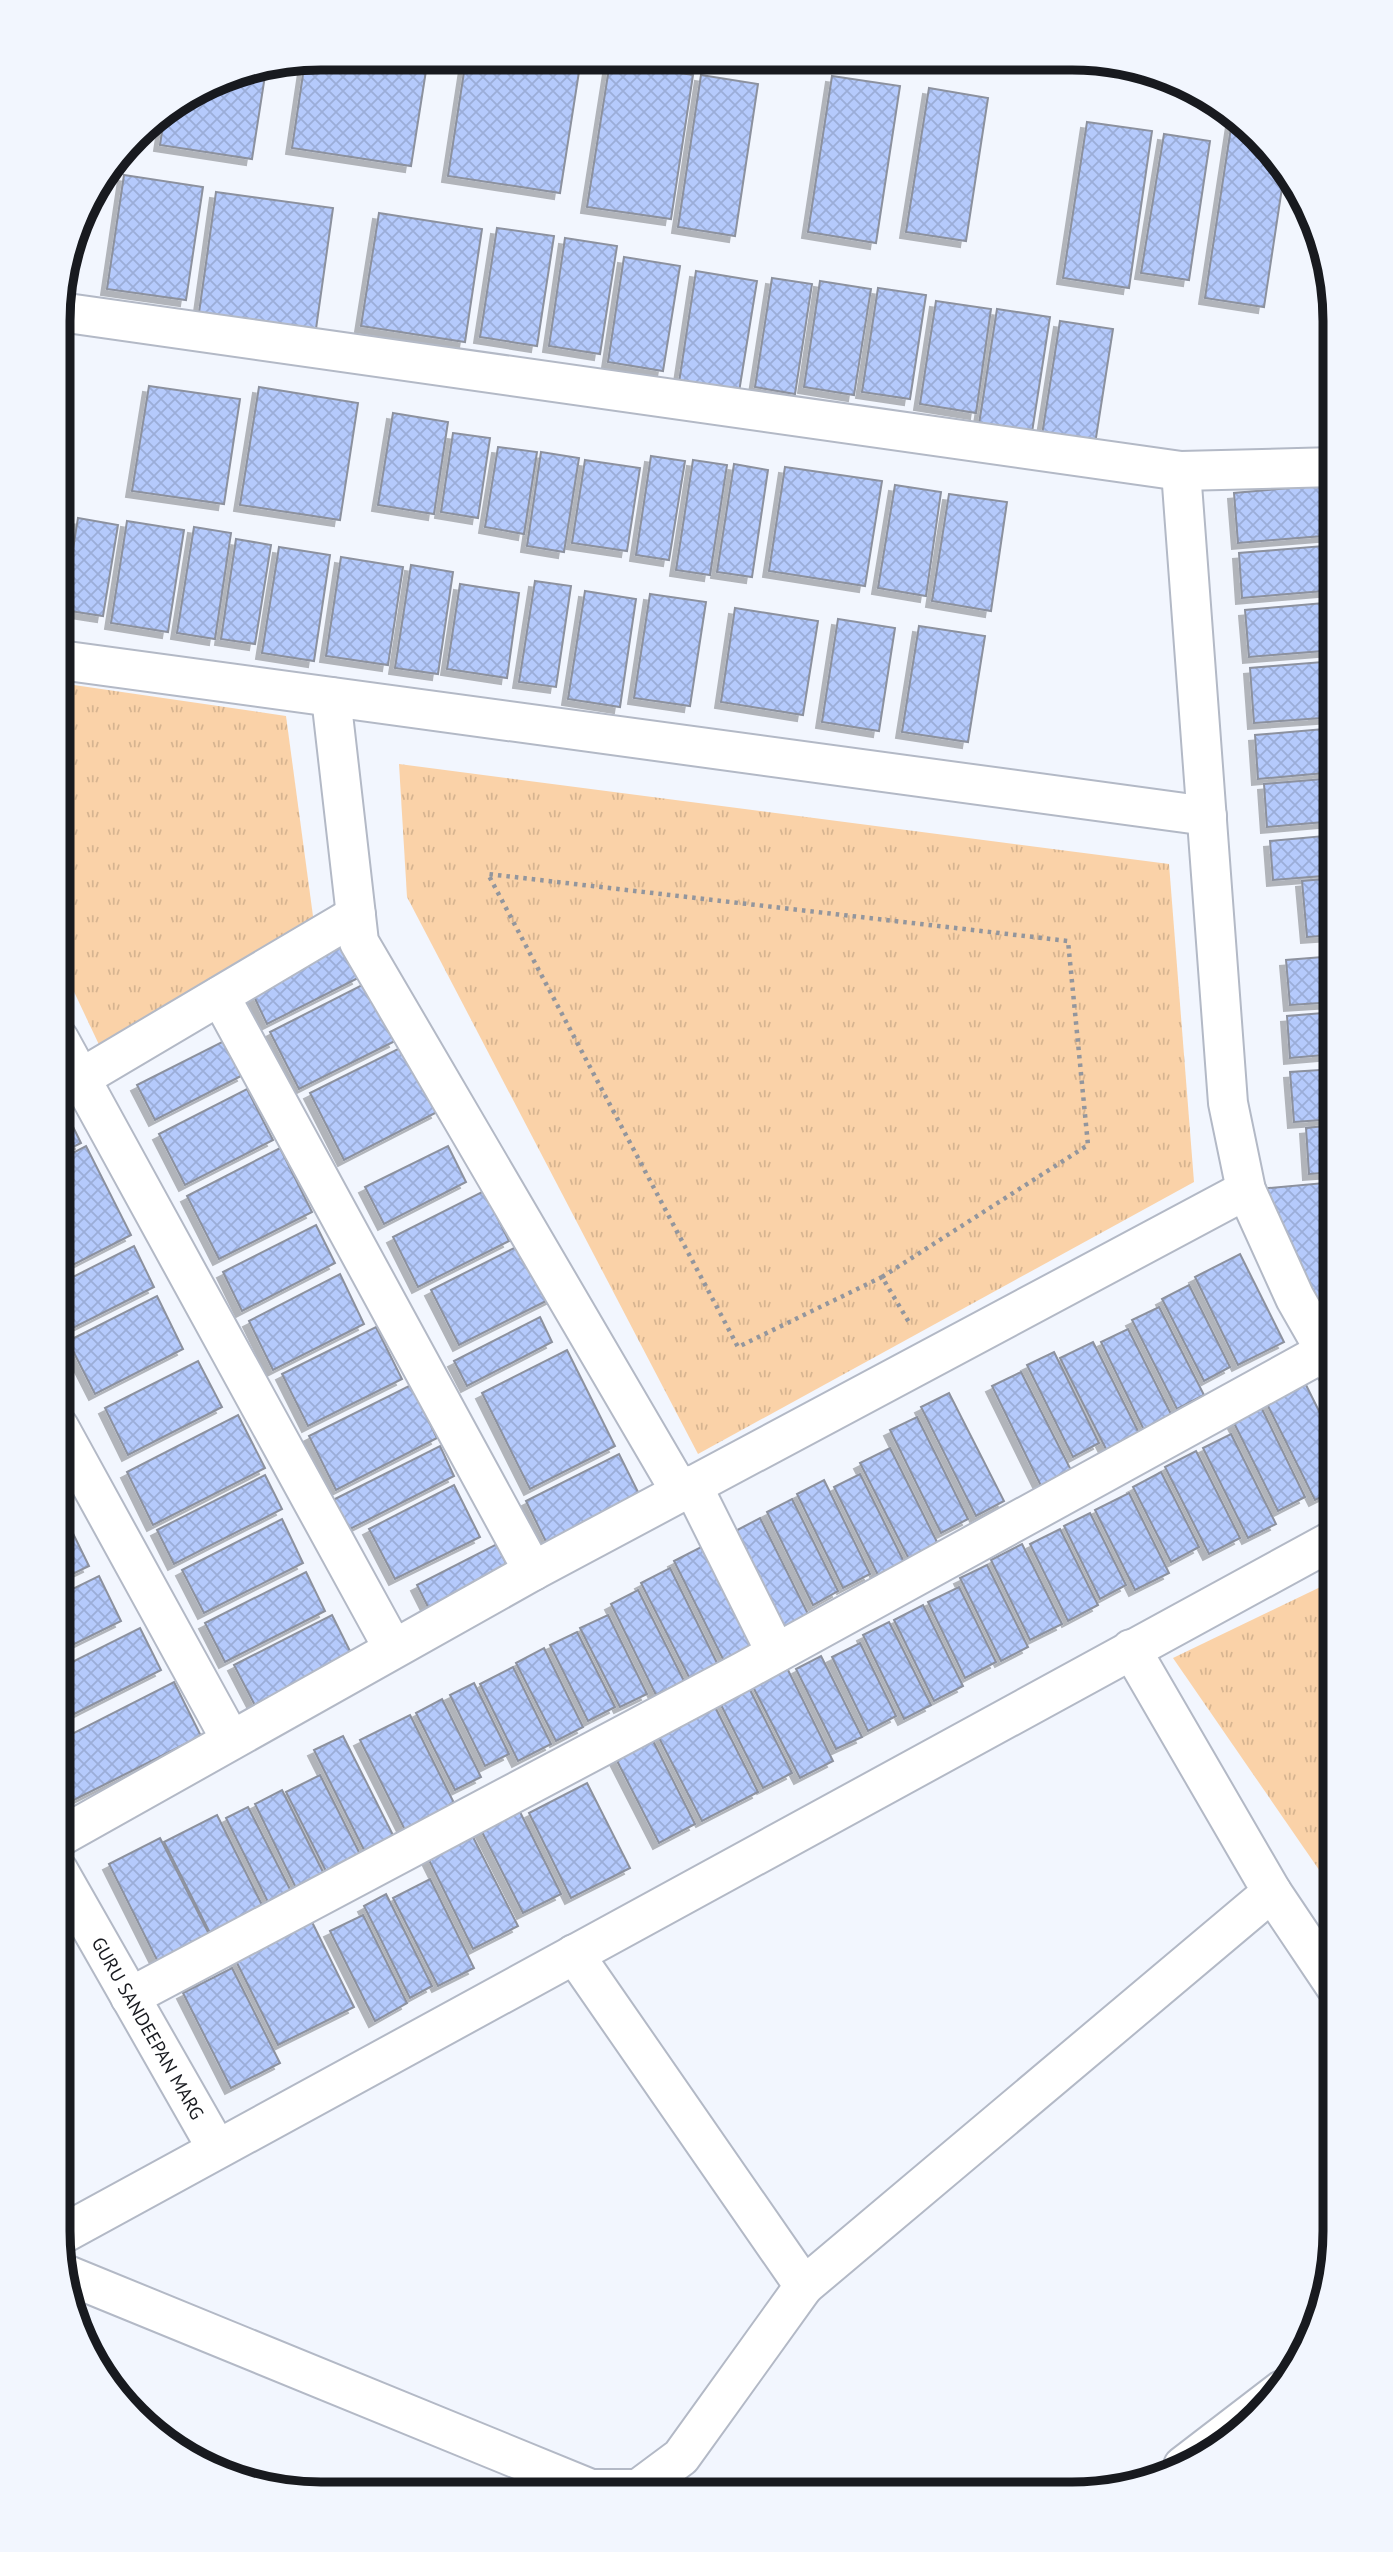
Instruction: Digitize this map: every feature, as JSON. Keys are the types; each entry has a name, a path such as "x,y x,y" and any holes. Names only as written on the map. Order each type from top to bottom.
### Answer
{"street":[{"path":"70,313 1181,471 1323,467"},
{"path":"1181,471 1228,1103 1246,1190 1295,1298 1323,1341"},
{"path":"70,661 1207,816"},
{"path":"331,697 359,942 686,1488 776,1653"},
{"path":"81,1078 356,915"},
{"path":"220,996 533,1571"},
{"path":"70,1058 393,1648"},
{"path":"70,1831 533,1571 1246,1190"},
{"path":"130,1997 1323,1360"},
{"path":"70,1447 231,1740"},
{"path":"70,2229 1323,1545"},
{"path":"1131,1649 1272,1892 1323,1968"},
{"name":"GURU SANDEEPAN MARG","path":"70,1891 217,2149"},
{"path":"647,2482 681,2458 804,2286 1272,1892"},
{"path":"573,1954 804,2286"},
{"path":"75,2278 574,2482"}],"path":[{"path":"488,874 1068,941 1088,1145 882,1277 738,1348 488,874"},
{"path":"882,1277 931,1357"}],"green space":[{"path":"70,684 286,716 315,931 102,1051 70,983"},
{"path":"399,764 1169,864 1194,1182 698,1454 407,897"},
{"path":"1323,1586 1323,1876 1173,1658"}],"building":[{"path":"426,70 411,166 292,148 304,71"},
{"path":"464,70 579,70 560,193 448,176"},
{"path":"609,70 661,70 693,75 671,219 587,207"},
{"path":"701,75 758,84 735,236 678,227"},
{"path":"832,76 900,86 876,243 808,232"},
{"path":"265,77 252,159 160,145 163,126 181,112 225,89"},
{"path":"929,88 988,98 966,241 906,232"},
{"path":"1087,122 1152,131 1129,288 1063,278"},
{"path":"1231,127 1261,155 1283,184 1264,307 1205,298"},
{"path":"1164,134 1210,141 1189,280 1141,273"},
{"path":"124,175 203,187 186,300 107,289"},
{"path":"216,192 333,208 315,336 198,320"},
{"path":"379,213 482,229 465,342 361,326"},
{"path":"497,228 554,236 537,346 480,337"},
{"path":"565,238 617,246 600,354 549,346"},
{"path":"624,257 680,266 663,371 608,362"},
{"path":"696,271 757,281 738,398 678,389"},
{"path":"772,278 812,284 795,394 755,387"},
{"path":"820,281 871,289 854,395 804,387"},
{"path":"878,288 926,295 910,399 862,392"},
{"path":"936,301 991,309 976,413 920,404"},
{"path":"997,309 1050,317 1032,432 979,424"},
{"path":"1060,321 1113,329 1095,444 1042,435"},
{"path":"149,386 240,399 224,504 132,491"},
{"path":"259,387 358,403 340,520 240,505"},
{"path":"393,413 448,422 434,514 378,505"},
{"path":"453,433 490,438 478,518 441,512"},
{"path":"498,447 537,452 524,534 485,527"},
{"path":"541,452 579,458 564,552 527,546"},
{"path":"651,456 685,461 669,560 636,555"},
{"path":"585,460 640,468 627,551 572,543"},
{"path":"693,460 727,465 710,575 676,570"},
{"path":"734,464 768,470 752,577 717,572"},
{"path":"785,467 882,481 865,586 769,571"},
{"path":"895,485 941,492 926,596 878,588"},
{"path":"1323,485 1323,536 1238,543 1234,493"},
{"path":"949,494 1007,502 991,611 932,601"},
{"path":"78,518 118,525 103,616 70,611 70,567"},
{"path":"127,521 184,530 168,632 111,623"},
{"path":"194,527 231,533 215,639 177,633"},
{"path":"236,539 271,545 255,644 221,639"},
{"path":"1323,546 1323,591 1242,598 1239,553"},
{"path":"279,547 330,555 314,661 262,653"},
{"path":"341,557 403,567 388,665 326,656"},
{"path":"411,565 453,572 438,674 395,668"},
{"path":"535,581 571,586 556,687 519,682"},
{"path":"460,584 519,593 507,678 447,669"},
{"path":"585,591 636,599 620,707 568,699"},
{"path":"650,594 706,602 690,706 634,698"},
{"path":"1323,603 1323,651 1249,657 1245,610"},
{"path":"735,608 818,621 803,715 721,702"},
{"path":"838,619 895,628 879,731 822,722"},
{"path":"919,626 985,636 968,742 902,732"},
{"path":"1323,662 1323,718 1254,723 1250,668"},
{"path":"1323,729 1323,773 1258,779 1255,735"},
{"path":"1323,779 1323,822 1267,827 1264,784"},
{"path":"1323,836 1323,876 1273,880 1270,841"},
{"path":"1323,879 1323,936 1307,937 1302,881"},
{"path":"341,944 358,978 267,1024 251,990"},
{"path":"1323,957 1323,1003 1290,1005 1286,960"},
{"path":"366,983 395,1041 299,1089 270,1032"},
{"path":"1323,1013 1323,1055 1290,1058 1287,1016"},
{"path":"226,1040 243,1075 155,1120 137,1085"},
{"path":"404,1046 437,1112 344,1160 310,1093"},
{"path":"1323,1070 1323,1120 1294,1122 1290,1072"},
{"path":"247,1089 273,1140 185,1185 159,1134"},
{"path":"70,1120 81,1143 70,1148"},
{"path":"1323,1126 1323,1173 1309,1174 1306,1128"},
{"path":"86,1146 131,1235 70,1266 70,1154"},
{"path":"448,1146 466,1182 384,1224 365,1187"},
{"path":"280,1148 312,1212 219,1259 187,1196"},
{"path":"1323,1183 1323,1308 1258,1189"},
{"path":"484,1191 509,1241 418,1287 393,1237"},
{"path":"316,1225 335,1263 242,1311 223,1272"},
{"path":"524,1243 552,1298 459,1345 431,1290"},
{"path":"134,1246 154,1287 70,1329 70,1278"},
{"path":"1240,1254 1284,1342 1238,1365 1195,1277"},
{"path":"340,1274 364,1324 273,1370 249,1321"},
{"path":"1189,1285 1230,1367 1204,1381 1162,1299"},
{"path":"157,1296 183,1349 95,1394 70,1340"},
{"path":"1159,1307 1204,1395 1177,1409 1132,1320"},
{"path":"540,1317 552,1342 467,1386 454,1361"},
{"path":"376,1327 402,1379 308,1426 282,1374"},
{"path":"1128,1329 1172,1416 1144,1430 1101,1342"},
{"path":"1093,1342 1142,1439 1109,1455 1060,1358"},
{"path":"567,1350 615,1446 530,1489 482,1393"},
{"path":"1054,1352 1099,1443 1073,1457 1027,1365"},
{"path":"198,1361 222,1407 128,1455 105,1408"},
{"path":"1021,1372 1074,1476 1044,1492 992,1386"},
{"path":"1304,1381 1323,1419 1323,1496 1315,1500 1265,1400"},
{"path":"411,1385 437,1438 336,1490 309,1436"},
{"path":"949,1393 1004,1501 976,1516 921,1407"},
{"path":"1261,1407 1305,1497 1278,1511 1233,1421"},
{"path":"238,1415 265,1468 153,1525 127,1472"},
{"path":"917,1417 968,1519 941,1533 890,1430"},
{"path":"1231,1434 1276,1524 1248,1538 1203,1448"},
{"path":"440,1446 454,1476 348,1530 333,1500"},
{"path":"890,1448 940,1548 911,1563 860,1463"},
{"path":"1196,1451 1240,1538 1209,1554 1165,1467"},
{"path":"619,1454 645,1506 552,1554 526,1501"},
{"path":"1161,1472 1199,1547 1171,1562 1133,1487"},
{"path":"860,1474 904,1562 878,1575 834,1487"},
{"path":"265,1475 282,1509 174,1564 157,1530"},
{"path":"824,1480 870,1574 843,1588 797,1494"},
{"path":"454,1485 480,1537 395,1579 369,1529"},
{"path":"1129,1493 1169,1573 1135,1590 1095,1510"},
{"path":"792,1499 838,1591 813,1605 767,1512"},
{"path":"1090,1513 1126,1585 1100,1599 1064,1526"},
{"path":"760,1518 810,1618 776,1636 726,1536"},
{"path":"282,1519 303,1563 204,1613 182,1570"},
{"path":"70,1527 89,1566 70,1575"},
{"path":"1060,1529 1098,1605 1068,1621 1030,1544"},
{"path":"497,1544 510,1572 431,1613 417,1585"},
{"path":"707,1544 758,1646 725,1663 674,1561"},
{"path":"1022,1544 1062,1624 1030,1640 991,1560"},
{"path":"987,1565 1028,1647 1001,1661 960,1578"},
{"path":"670,1568 718,1665 690,1679 641,1583"},
{"path":"306,1572 325,1611 225,1662 205,1623"},
{"path":"99,1576 121,1621 70,1646 70,1590"},
{"path":"959,1587 996,1662 965,1678 928,1602"},
{"path":"638,1590 684,1681 656,1695 611,1604"},
{"path":"923,1605 963,1686 934,1701 894,1620"},
{"path":"332,1615 357,1665 260,1715 234,1665"},
{"path":"608,1615 647,1694 620,1707 580,1628"},
{"path":"889,1622 931,1705 904,1719 863,1635"},
{"path":"140,1628 161,1670 70,1716 70,1663"},
{"path":"577,1632 615,1707 588,1721 550,1645"},
{"path":"860,1643 896,1716 868,1731 832,1657"},
{"path":"544,1648 583,1727 556,1741 516,1663"},
{"path":"821,1656 862,1737 836,1749 796,1669"},
{"path":"785,1664 833,1761 800,1778 750,1681"},
{"path":"513,1667 551,1744 518,1761 480,1684"},
{"path":"174,1682 201,1736 70,1802 70,1735"},
{"path":"474,1683 509,1754 485,1766 450,1695"},
{"path":"747,1684 792,1773 763,1788 718,1699"},
{"path":"442,1699 481,1777 455,1790 416,1713"},
{"path":"713,1703 758,1792 702,1821 656,1732"},
{"path":"410,1715 461,1817 411,1842 360,1740"},
{"path":"647,1729 695,1824 659,1843 610,1747"},
{"path":"343,1736 397,1843 368,1858 314,1750"},
{"path":"320,1775 365,1864 331,1881 286,1792"},
{"path":"587,1783 630,1868 571,1898 529,1813"},
{"path":"282,1790 324,1874 296,1888 255,1804"},
{"path":"516,1804 561,1894 523,1913 478,1824"},
{"path":"248,1807 297,1903 274,1914 226,1818"},
{"path":"217,1815 264,1909 211,1935 164,1842"},
{"path":"472,1835 518,1926 473,1949 428,1858"},
{"path":"160,1838 210,1936 158,1962 109,1864"},
{"path":"430,1879 474,1968 438,1986 393,1898"},
{"path":"386,1894 432,1986 410,1998 364,1906"},
{"path":"363,1915 407,2003 375,2021 330,1931"},
{"path":"312,1922 354,2007 278,2045 236,1961"},
{"path":"232,1968 280,2063 231,2088 183,1993"}]}
